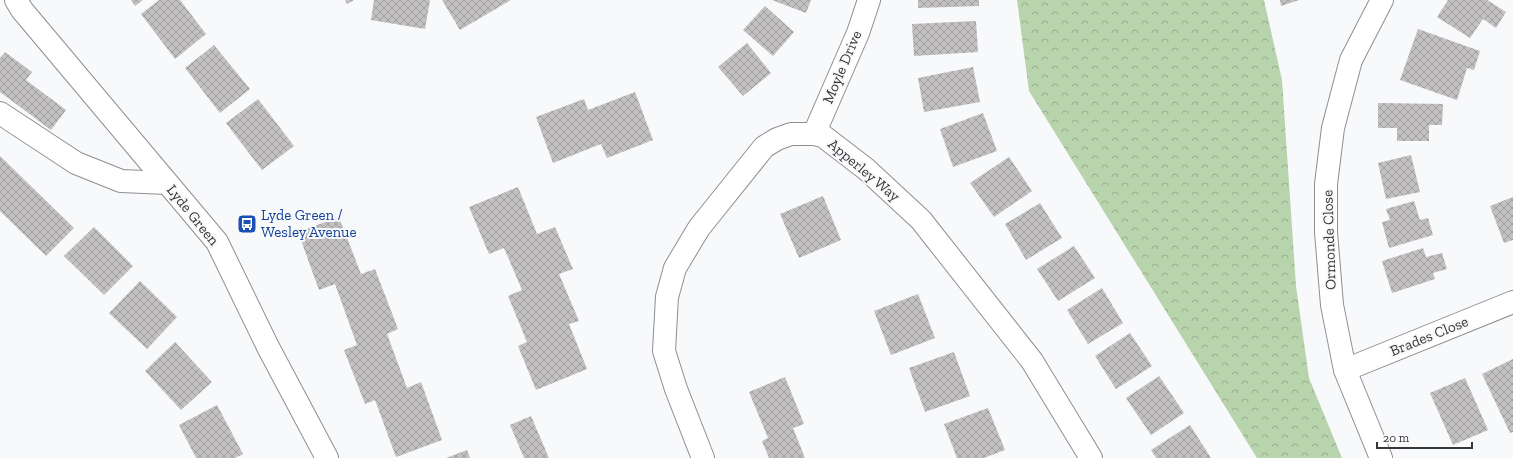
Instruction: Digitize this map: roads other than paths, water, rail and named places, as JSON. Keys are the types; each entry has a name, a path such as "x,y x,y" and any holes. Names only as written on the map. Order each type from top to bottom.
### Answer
{"street":[{"name":"Lyde Green","path":"16,0 22,10 217,242 268,347 327,458"},
{"name":"Moyle Drive","path":"814,134 858,33 869,0"},
{"name":"Ormonde Close","path":"1381,458 1345,370 1332,305 1326,232 1326,184 1333,128 1351,60 1382,0"},
{"path":"0,113 76,163 120,181 166,183"},
{"name":"Apperley Way","path":"703,458 676,389 664,351 667,297 675,268 699,228 764,147 777,138 791,134 814,134 823,136 866,169 921,220 1032,361 1091,458"},
{"name":"Brades Close","path":"1345,370 1513,302"}],"place":[{"name":"Lyde Green / Wesley Avenue","path":"247,224"}]}
